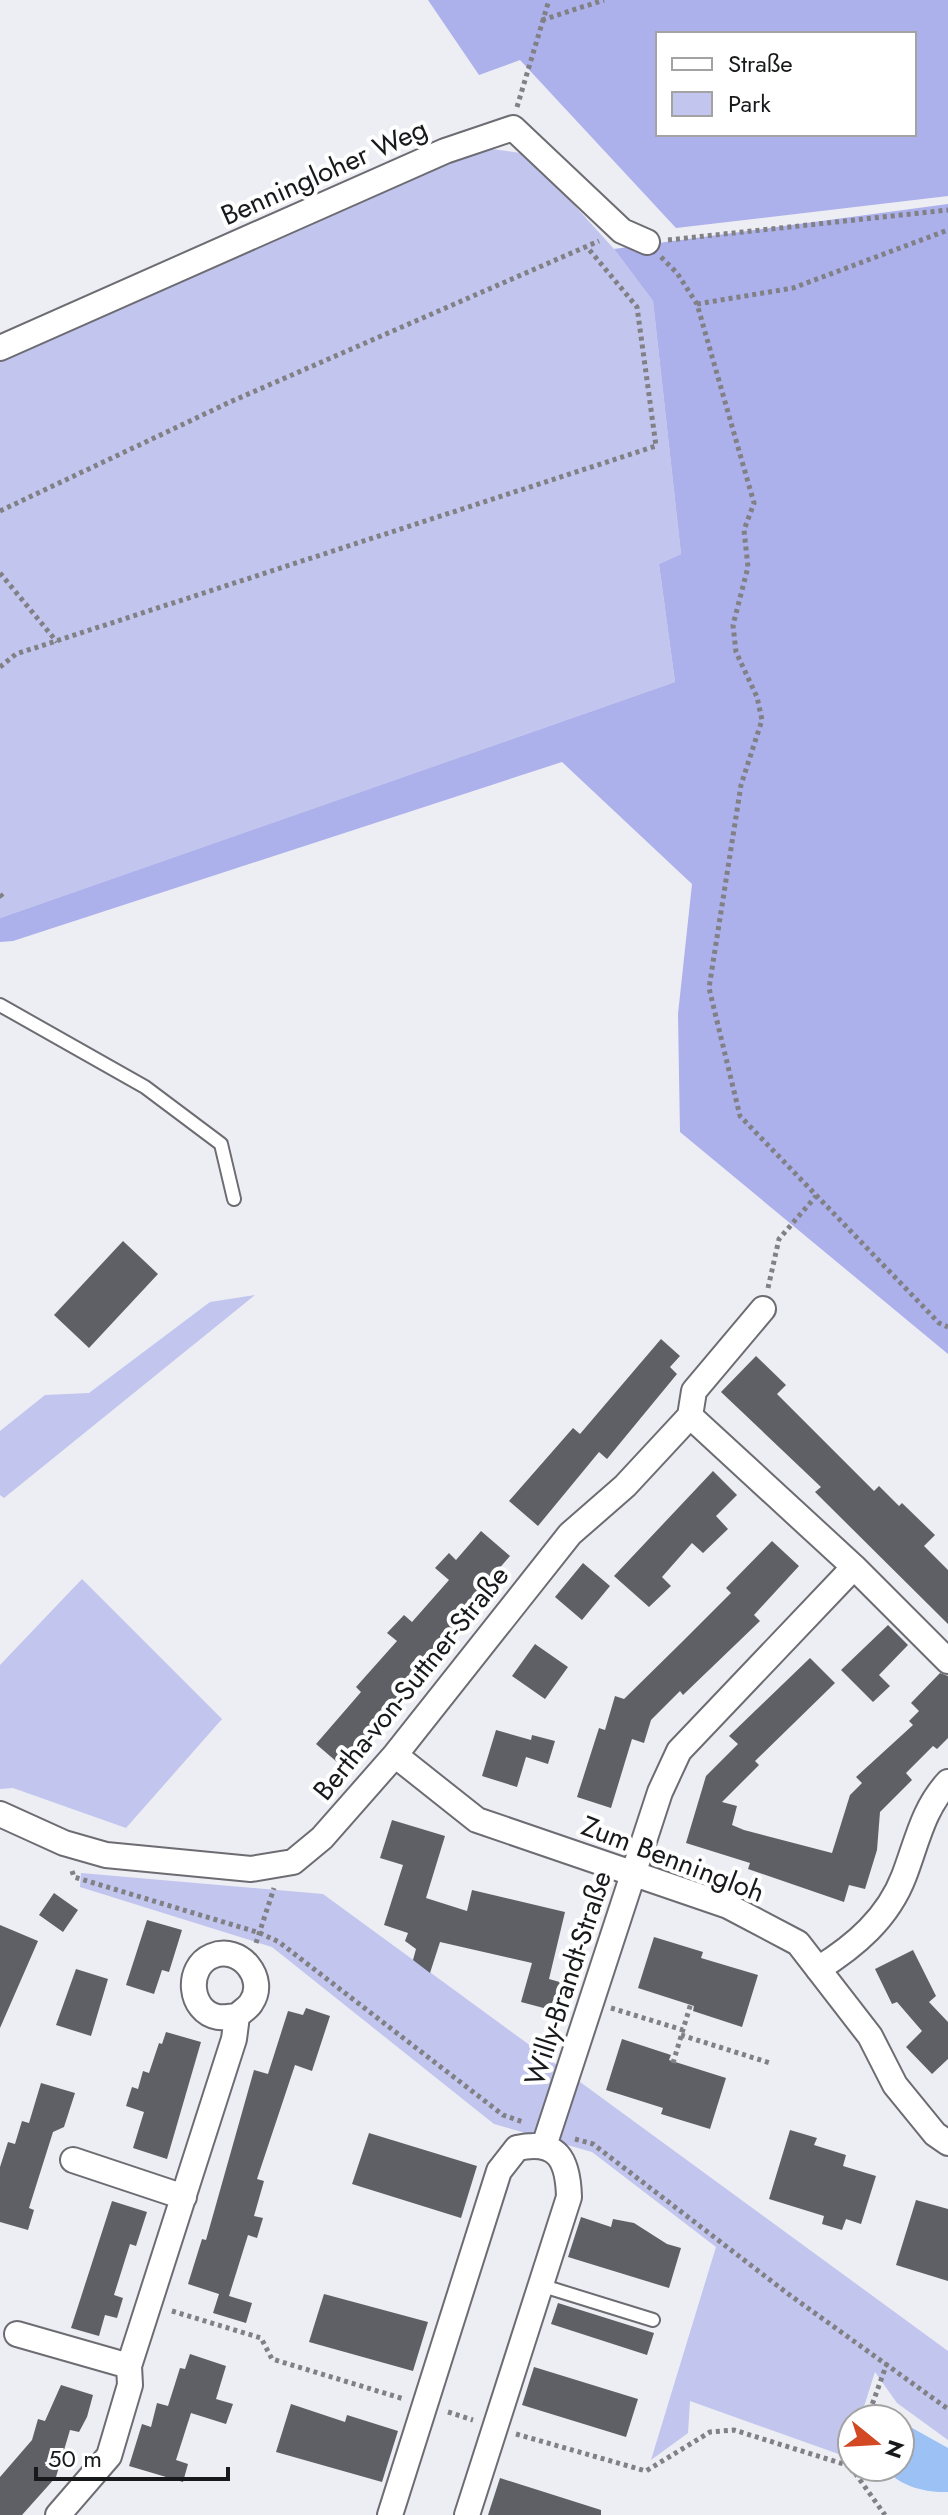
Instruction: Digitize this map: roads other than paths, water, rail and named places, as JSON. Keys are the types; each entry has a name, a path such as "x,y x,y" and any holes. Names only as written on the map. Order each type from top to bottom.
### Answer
{"street":[{"name":"Benningloher Weg","path":"0,348 445,151 513,128 622,231 647,242"},
{"name":"Bertha-von-Suttner-Straße","path":"0,1814 64,1843 106,1855 251,1869 293,1862 322,1838 395,1755 570,1534 625,1486 690,1416 694,1391 763,1309"},
{"path":"690,1416 854,1567 948,1661"},
{"name":"Willy-Brandt-Straße","path":"546,2138 660,1792 679,1751 854,1567"},
{"name":"Zum Benningloh","path":"395,1755 477,1820 728,1906 798,1943 870,2036 895,2085 935,2134 948,2143"},
{"path":"818,1969 851,1949 885,1913 903,1879 923,1820 935,1796 948,1782"},
{"path":"58,2515 109,2456 130,2385 129,2366 234,2039 237,2016 252,2002 255,1993 257,1983 249,1964 232,1954 212,1956 197,1969 192,1988 200,2007 217,2017 237,2016"},
{"path":"390,2515 499,2171 517,2148 546,2138 568,2170 569,2197 467,2515"},
{"path":"73,2160 184,2197"},
{"path":"17,2334 129,2366"}],"lane":[{"path":"0,1005 145,1087 221,1144 234,1199"},
{"path":"540,2285 653,2320"}]}
